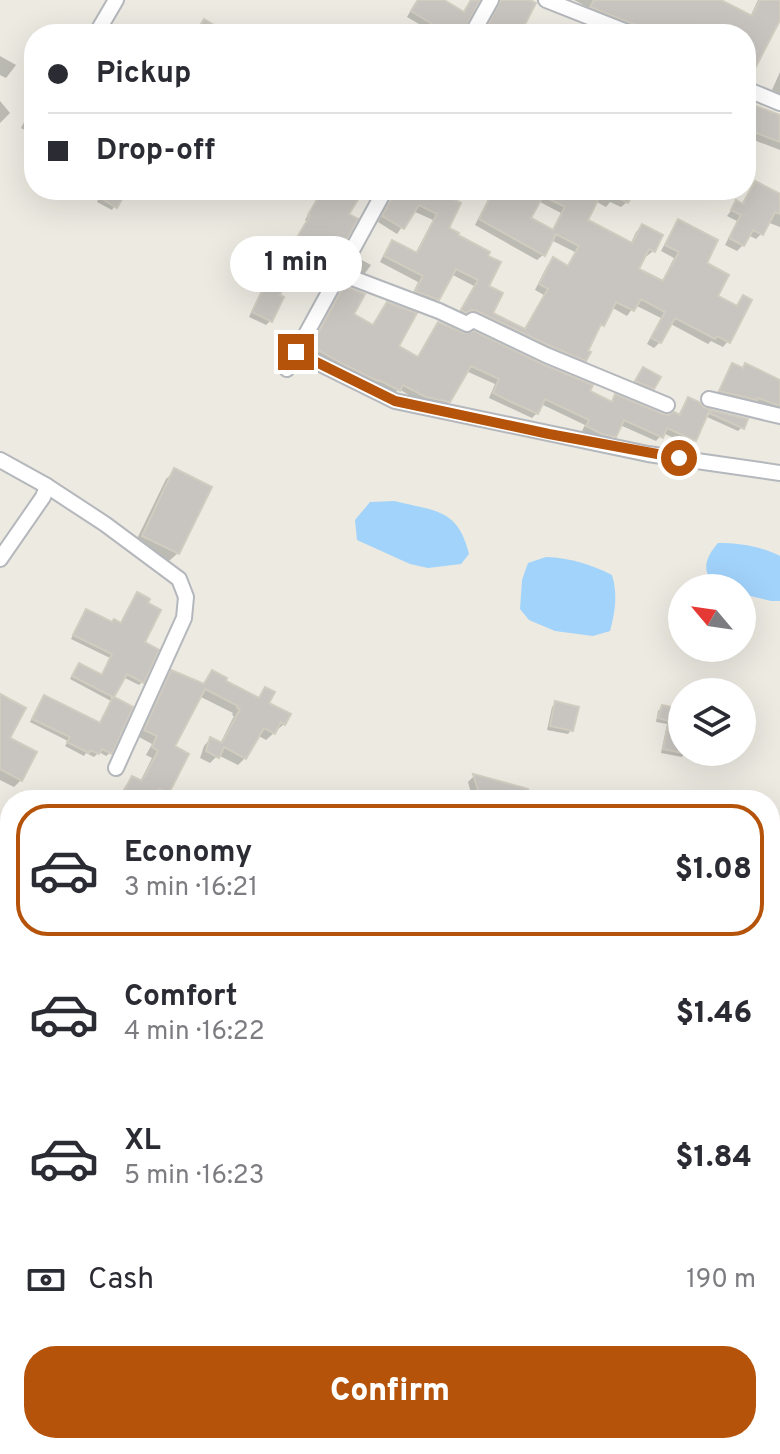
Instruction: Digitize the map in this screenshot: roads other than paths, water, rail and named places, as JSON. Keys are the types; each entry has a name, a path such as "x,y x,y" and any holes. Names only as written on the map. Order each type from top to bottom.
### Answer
{"street":[{"path":"102,24 116,0"},
{"path":"478,24 491,0"},
{"path":"546,0 607,24"},
{"path":"756,93 780,103"},
{"path":"287,369 379,200"},
{"path":"339,273 467,324 473,320 546,355 667,405"},
{"path":"296,352 395,401 648,454 780,473"},
{"path":"709,399 780,416"},
{"path":"0,460 105,524 179,579 186,597 184,618 116,768"},
{"path":"0,559 43,497 47,486"}],"water":[{"path":"394,501 432,510 451,520 464,539 469,554 461,564 428,568 410,564 357,540 355,520 370,502"},
{"path":"718,543 750,546 780,556 780,601 756,597 756,574 708,574 707,561"},
{"path":"546,557 580,562 612,575 615,603 610,631 593,636 555,631 529,620 520,609 522,580 528,563"}]}
